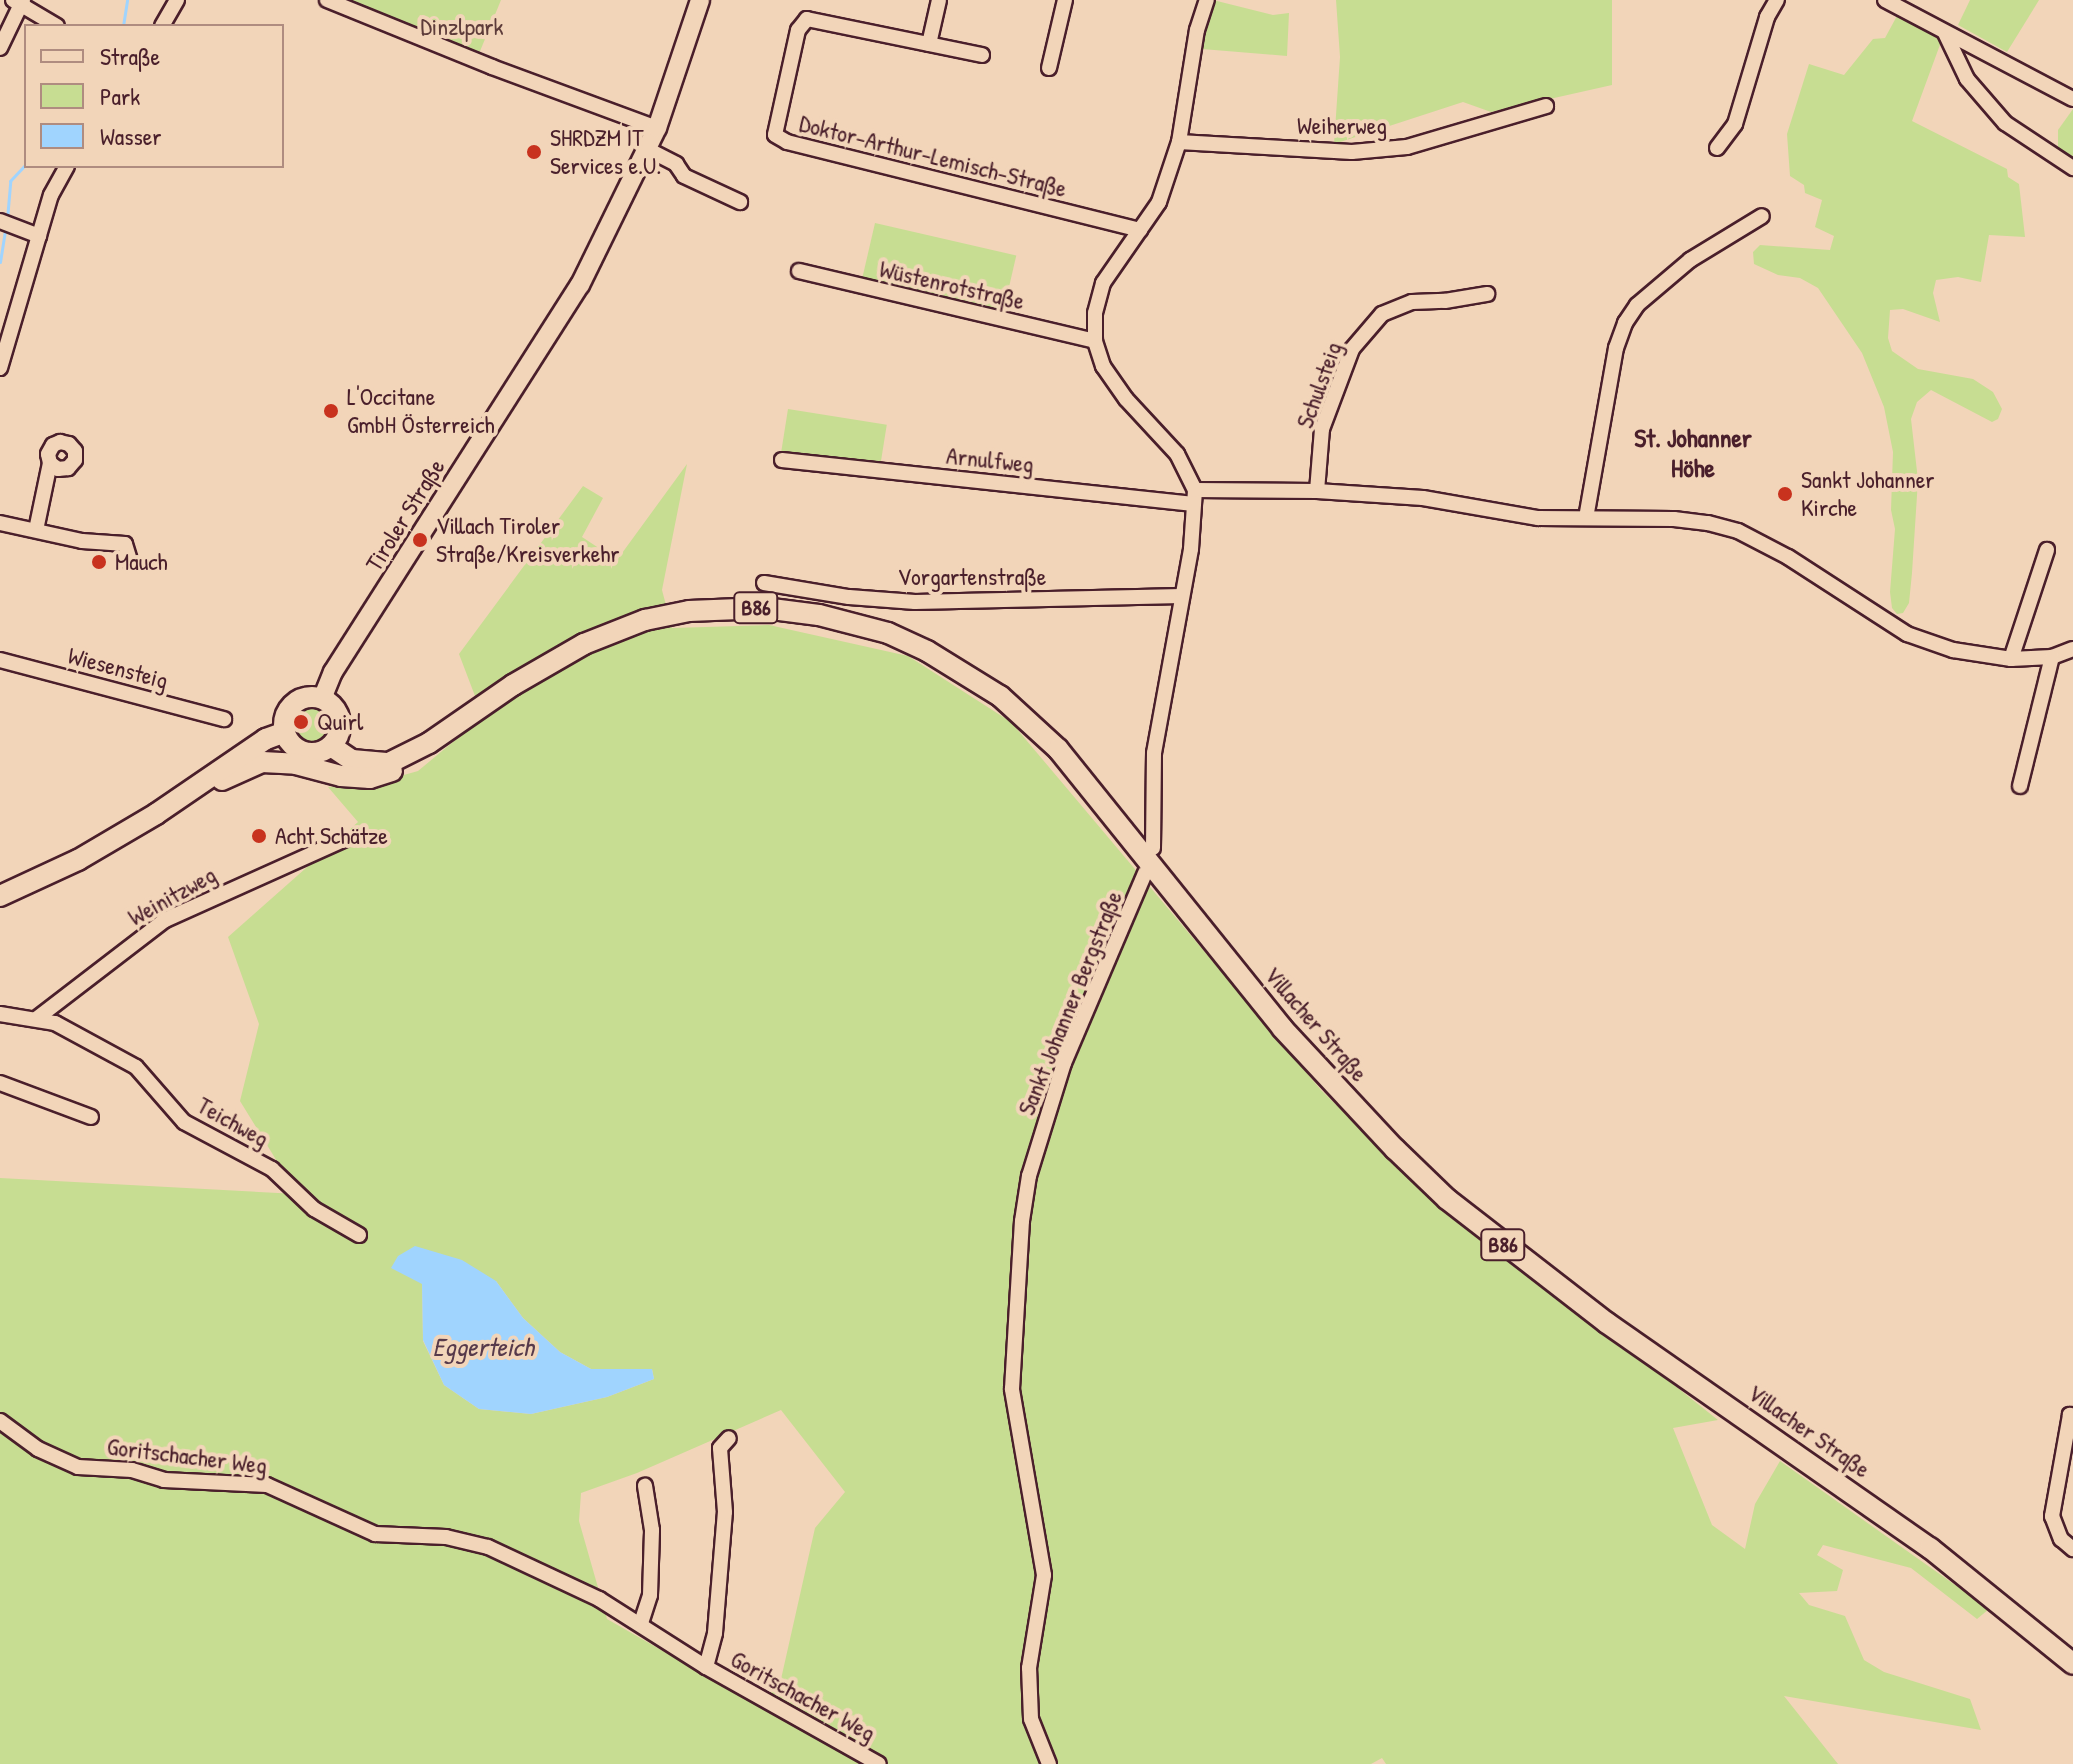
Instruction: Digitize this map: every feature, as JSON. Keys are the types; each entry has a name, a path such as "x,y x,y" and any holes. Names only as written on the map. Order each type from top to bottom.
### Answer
{"main road":[{"name":"Tiroler Straße","path":"322,699 333,672 580,285 657,128 700,0"},
{"name":"Villacher Straße","path":"429,743 545,665 616,630 645,620 723,607 789,610 851,622 888,633 969,675 1029,720 1058,749 1282,1028 1385,1140 1447,1199 1607,1323 1930,1548 2073,1664"},
{"path":"304,698 322,699 334,708 339,731 331,746 306,752 293,745 285,732 285,717 292,706 304,698"},
{"name":"B86","path":"0,896 59,871 193,790 266,739 285,732"},
{"name":"B86","path":"193,790 206,789 262,762 370,778 413,764 429,753 429,743 389,763 371,764 352,760 331,746"}],"street":[{"path":"163,24 177,0"},
{"path":"327,0 492,67 657,128"},
{"path":"939,0 929,44 982,55"},
{"path":"1049,68 1065,0"},
{"path":"1153,848 1154,753 1182,596 1194,497 1177,454 1126,399 1103,366 1095,341 1095,313 1103,283 1159,202 1179,142 1197,30 1207,0"},
{"path":"1717,148 1735,124 1767,17 1777,0"},
{"path":"1885,0 2073,99"},
{"path":"0,48 19,2 54,24"},
{"name":"Doktor-Arthur-Lemisch-Straße","path":"929,44 807,19 798,30 775,135 787,142 1140,230"},
{"path":"1945,33 1967,79 2005,123 2073,168"},
{"name":"Weiherweg","path":"1179,142 1352,152 1379,150 1407,147 1546,106"},
{"path":"647,149 676,164 684,176 740,202"},
{"path":"0,368 51,195 66,168"},
{"path":"1586,518 1616,348 1625,323 1637,305 1690,260 1762,216"},
{"path":"7,223 39,236"},
{"name":"Wüstenrotstraße","path":"799,271 1095,341"},
{"name":"Schulsteig","path":"1317,491 1322,429 1352,349 1372,325 1382,314 1412,302 1445,301 1487,294"},
{"name":"Arnulfweg","path":"782,460 1194,497 1317,491 1423,498 1538,518 1674,519 1738,531 1788,557 1907,634 1953,650 2011,659 2052,657 2073,649"},
{"path":"36,530 50,463"},
{"path":"0,523 82,541 125,544 131,564"},
{"path":"2011,659 2047,550"},
{"name":"Vorgartenstraße","path":"764,583 849,597 915,602 1182,596"},
{"path":"2020,786 2052,657"},
{"name":"Wiesensteig","path":"0,660 224,719"},
{"name":"Weinitzweg","path":"36,1019 165,920 345,839"},
{"name":"Sankt Johanner Bergstraße","path":"1042,1760 1031,1719 1029,1668 1044,1575 1012,1389 1022,1221 1029,1176 1064,1063 1145,873"},
{"name":"Teichweg","path":"0,1014 55,1023 136,1067 184,1122 272,1169 314,1209 359,1235"},
{"path":"0,1083 91,1117"},
{"path":"2071,1416 2052,1516 2061,1539 2073,1549"},
{"name":"Goritschacher Weg","path":"0,1421 38,1449 78,1467 132,1470 164,1480 267,1485 375,1534 446,1537 488,1547 599,1599 706,1667 879,1764"},
{"name":"Goritschacher Weg","path":"706,1667 715,1633 725,1512 720,1448 729,1438"},
{"path":"641,1623 650,1595 652,1530 645,1486"}],"green space":[{"name":"Dinzlpark","path":"342,0 501,0 476,61"},
{"path":"1213,0 1273,15 1289,13 1287,56 1202,49"},
{"path":"1336,0 1612,0 1612,85 1491,112 1463,102 1334,144 1340,57"},
{"path":"1970,0 2039,0 2007,52 1958,25"},
{"path":"1898,14 1932,31 1941,42 1912,121 2007,169 2008,177 2019,184 2025,237 1989,235 1981,282 1958,277 1936,280 1933,293 1940,322 1903,309 1890,310 1888,338 1892,351 1918,369 1973,379 1993,392 2002,409 1998,419 1992,422 1931,390 1917,402 1911,419 1918,480 1912,573 1909,603 1903,613 1897,614 1892,608 1890,592 1895,529 1891,510 1893,452 1884,407 1862,353 1818,288 1800,278 1778,275 1754,264 1753,252 1760,245 1830,250 1834,236 1815,227 1822,200 1805,193 1804,185 1790,176 1787,134 1809,64 1844,75 1873,39 1885,38"},
{"path":"2073,109 2073,159 2058,147 2058,130"},
{"path":"875,223 1016,256 1003,313 862,280"},
{"path":"788,409 887,425 880,470 781,454"},
{"path":"687,464 662,590 672,628 769,625 908,656 1011,722 1321,1090 1400,1167 1718,1420 1673,1428 1712,1525 1745,1549 1755,1504 1780,1461 1989,1609 1977,1619 1911,1568 1823,1545 1817,1555 1843,1570 1837,1591 1799,1593 1809,1605 1845,1616 1864,1660 1884,1672 1970,1699 1981,1730 1784,1696 1838,1764 1386,1764 1382,1758 1371,1764 0,1764 0,1178 297,1194 240,1101 259,1024 228,937 358,822 328,787 372,784 418,771 483,717 459,654 583,486 603,498 582,537 617,560","holes":["496,1281 523,1318 560,1352 591,1369 652,1369 654,1379 607,1397 531,1414 479,1409 444,1385 423,1341 422,1284","781,1410 845,1492 815,1528 779,1688 752,1702 607,1619 579,1521 581,1493 637,1473"]},
{"path":"312,702 328,708 334,724 328,740 312,746 296,740 290,724 296,708"}],"water":[{"name":"Eggerteich","path":"415,1246 462,1260 496,1281 523,1318 560,1352 591,1369 652,1369 654,1379 607,1397 531,1414 479,1409 444,1385 423,1340 422,1284 391,1268 398,1256"}],"waterway":[{"path":"123,24 127,0"},
{"path":"7,219 10,181 24,166"},
{"path":"0,262 5,230"}],"place":[{"name":"SHRDZM IT Services e.U.","path":"534,152"},
{"name":"L'Occitane GmbH Österreich","path":"331,411"},
{"name":"Sankt Johanner Kirche","path":"1785,494"},
{"name":"Villach Tiroler Straße/Kreisverkehr","path":"420,540"},
{"name":"Mauch","path":"99,562"},
{"name":"Quirl","path":"301,722"},
{"name":"Acht Schätze","path":"259,836"}],"district":[{"name":"St. Johanner Höhe","path":"1693,453"}]}
